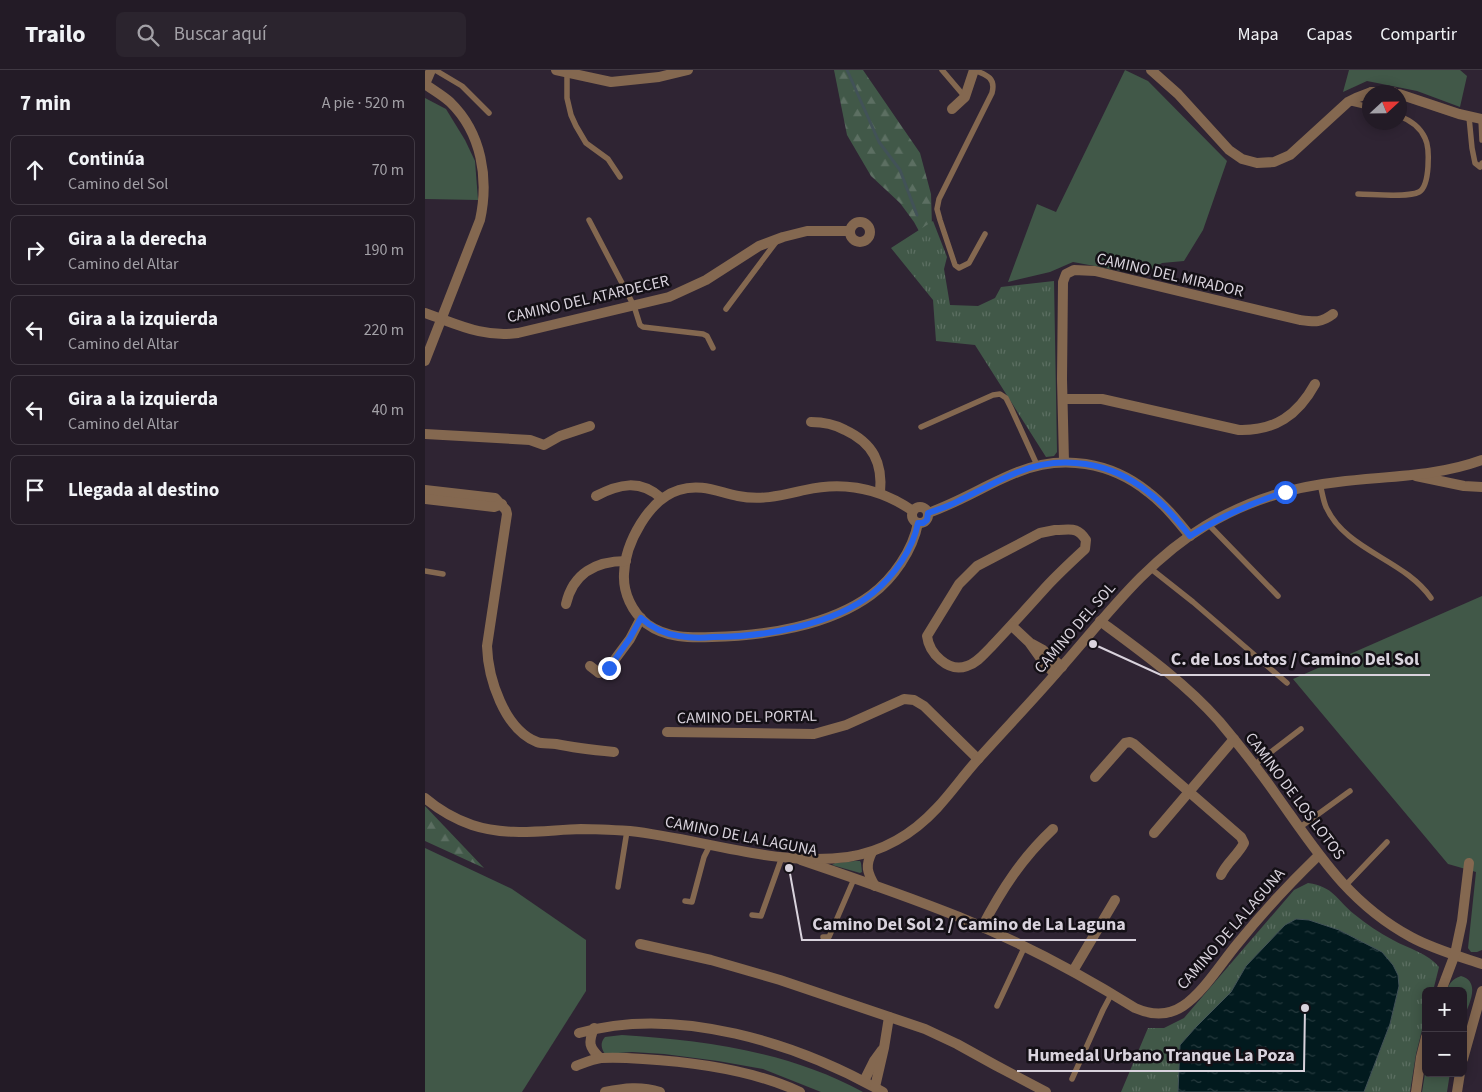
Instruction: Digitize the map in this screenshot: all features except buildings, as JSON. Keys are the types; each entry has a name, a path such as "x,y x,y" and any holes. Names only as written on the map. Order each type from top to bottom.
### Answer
{"street":[{"path":"425,361 479,220 483,207 484,180 480,155 466,122 450,102 425,84 431,70"},
{"path":"556,70 567,74 611,82 659,77 688,70"},
{"path":"952,109 965,97 974,70"},
{"path":"1151,70 1178,94 1229,150 1241,159 1257,163 1274,162 1290,155 1348,102 1362,96"},
{"path":"1407,97 1469,117 1481,119"},
{"name":"CAMINO DEL ATARDECER","path":"425,313 478,332 507,334 669,297 718,274 759,246 779,238 807,231 850,231"},
{"name":"CAMINO DEL MIRADOR","path":"1064,462 1063,282 1066,274 1074,270 1095,271 1300,320 1316,322 1325,320 1333,314"},
{"path":"1063,399 1101,399 1239,430 1252,430 1279,422 1294,412 1307,399 1315,384"},
{"path":"811,422 823,422 839,427 865,442 877,461 881,475 880,493"},
{"path":"425,434 529,440 544,445 560,436 590,426"},
{"name":"CAMINO DEL SOL","path":"801,860 848,857 872,852 904,836 928,818 978,759 1059,671 1133,584 1190,536 1209,524 1269,497 1320,484 1410,475 1457,467 1482,460"},
{"path":"928,513 959,501 1017,472 1037,465 1064,462 1094,465 1130,480 1154,497 1190,536"},
{"name":"CAMINO DEL SOL","path":"1410,475 1464,486 1482,487"},
{"path":"596,496 614,488 632,485 648,489 661,498"},
{"path":"913,511 880,493 853,487 828,486 810,488 773,497 756,498 735,496 709,488 693,487 677,490 661,498 644,518 638,529 626,561 624,575 626,592 633,607 647,624 662,632 679,636 698,638 761,634 794,628 826,618 864,600 881,586 907,551 918,523"},
{"path":"425,490 469,500"},
{"path":"425,499 469,500 495,498 507,510 487,646 487,661 495,691 509,717 520,730 538,742 613,752"},
{"path":"913,511 921,507 928,513"},
{"path":"913,511 913,519 918,523 923,523 927,520 928,513"},
{"path":"1055,530 1081,532 1086,540 1085,549 1047,586 1012,626 978,660 967,666 957,668 947,666 928,645 927,636 936,620 959,584 977,566 1040,533 1055,530"},
{"path":"566,604 570,590 583,573 600,564 626,561"},
{"path":"590,666 599,673 607,670 630,638 641,618"},
{"name":"CAMINO DE LOS LOTOS","path":"1100,621 1173,676 1201,703 1254,765 1319,856 1345,886 1374,912 1399,930 1412,937 1482,964"},
{"path":"1012,626 1029,642 1044,663 1059,671"},
{"name":"CAMINO DEL PORTAL","path":"667,732 814,734 846,725 905,699 914,700 924,706 978,759"},
{"path":"1154,833 1234,740"},
{"path":"1095,777 1125,743 1130,742 1241,837 1244,843 1225,866 1221,874"},
{"name":"CAMINO DE LA LAGUNA","path":"425,798 460,821 486,829 513,832 582,829 627,831 662,835 801,860 911,898 982,927 1025,946 1073,971 1135,1008 1150,1013 1165,1013 1188,1002 1201,989 1237,943 1301,872 1319,856"},
{"path":"982,927 1019,865 1053,829"},
{"path":"872,852 867,862 868,875 875,886"},
{"path":"1443,987 1455,954 1462,920 1469,863"},
{"path":"1073,971 1115,900"},
{"path":"640,944 711,960 780,980 925,1029 1046,1092"},
{"path":"1467,1045 1482,991"},
{"path":"579,1033 594,1028 638,1024 706,1028 729,1032 800,1053 864,1081 879,1090 889,1017"},
{"path":"594,1028 589,1040 592,1050 601,1058"},
{"path":"864,1081 874,1060 884,1048"},
{"path":"1416,1092 1422,1053"},
{"path":"576,1066 601,1058 689,1063 747,1075 794,1091"},
{"path":"1457,1092 1459,1077"},
{"path":"605,1092 631,1088 646,1088 660,1092"}],"lane":[{"path":"435,70 462,86 489,113"},
{"path":"942,70 965,97"},
{"path":"974,70 989,76 993,81 994,88 939,199 937,209 955,264 959,268 969,263 985,234"},
{"path":"567,74 567,98 571,116 576,126 586,144 608,159 619,177"},
{"path":"1348,102 1362,105"},
{"path":"1469,117 1475,163 1480,167 1482,163"},
{"path":"1358,194 1412,194 1423,189 1427,181 1428,145 1425,136 1419,128 1407,118"},
{"path":"1481,119 1482,140"},
{"path":"589,220 634,306 640,325 703,334 707,336 713,348"},
{"path":"726,309 779,238"},
{"path":"921,427 993,395 1000,394 1009,403 1037,465"},
{"path":"1320,484 1325,506 1333,519 1348,535 1410,575 1426,590 1431,598"},
{"path":"1209,524 1278,596"},
{"path":"1150,568 1193,602 1287,683"},
{"path":"425,571 443,574"},
{"path":"1254,765 1301,728"},
{"path":"1299,828 1350,791"},
{"path":"618,887 627,831"},
{"path":"1345,886 1387,842"},
{"path":"685,901 692,902 704,857 710,845"},
{"path":"752,915 761,916 782,857"},
{"path":"823,937 829,937 853,879"},
{"path":"997,1006 1025,946"},
{"path":"1072,1079 1112,994"}],"green space":[{"path":"834,70 863,70 920,153 931,194 933,257 914,222 900,203 871,176 847,135"},
{"path":"1125,70 1148,81 1227,161 1203,230 1184,261 1162,263 1143,275 1073,262 1050,272 1008,282 1037,204 1056,212"},
{"path":"1349,70 1460,70 1467,76 1460,107 1407,89 1407,85 1387,85 1367,81 1343,92"},
{"path":"425,98 446,109 465,140 475,161 478,200 425,199"},
{"path":"933,221 947,257 944,269 950,305 978,306 995,298 1001,287 1054,281 1057,452 1054,456 1046,457 975,345 936,341 933,300 891,248"},
{"path":"1482,596 1482,950 1471,952 1468,948 1476,872 1448,864 1293,679"},
{"path":"425,806 484,868 425,841"},
{"path":"425,848 512,889 586,940 586,991 522,1092 425,1092"},
{"path":"860,861 862,872 832,865 835,863"},
{"path":"1308,883 1324,887 1368,925 1424,955 1439,967 1434,987 1422,987 1422,1030 1410,1092 1364,1092 1390,1024 1399,986 1357,940 1339,930 1285,925 1246,966 1231,992 1180,1045 1178,1092 1121,1092 1148,1028 1164,1028 1184,1018 1294,890"},
{"path":"1461,976 1471,983 1472,995 1467,1010 1467,987 1449,987 1455,978"},
{"path":"622,1035 684,1040 746,1050 806,1067 835,1078 863,1092 821,1092 763,1069 718,1061 632,1052 605,1054 602,1041 605,1037"},
{"path":"1424,1077 1449,1077 1447,1092 1422,1092"}],"water":[{"path":"1296,919 1309,920 1339,930 1382,952 1393,965 1398,975 1399,986 1390,1024 1364,1092 1178,1092 1180,1045 1231,992 1246,966 1285,925"}],"waterway":[{"path":"847,70 879,142 900,170 917,215"}],"place":[{"name":"C. de Los Lotos / Camino Del Sol","path":"1093,644"},
{"name":"Camino Del Sol 2 / Camino de La Laguna","path":"789,868"},
{"name":"Humedal Urbano Tranque La Poza","path":"1305,1008"}],"route":[{"path":"609,668 630,638 641,618 647,624 662,632 689,638 721,637 761,634 794,628 842,611 873,594 889,578 907,551 918,523 923,523 927,520 928,513 959,501 1017,472 1037,465 1071,462 1094,465 1120,474 1139,485 1154,497 1190,536 1228,514 1285,492"}]}
